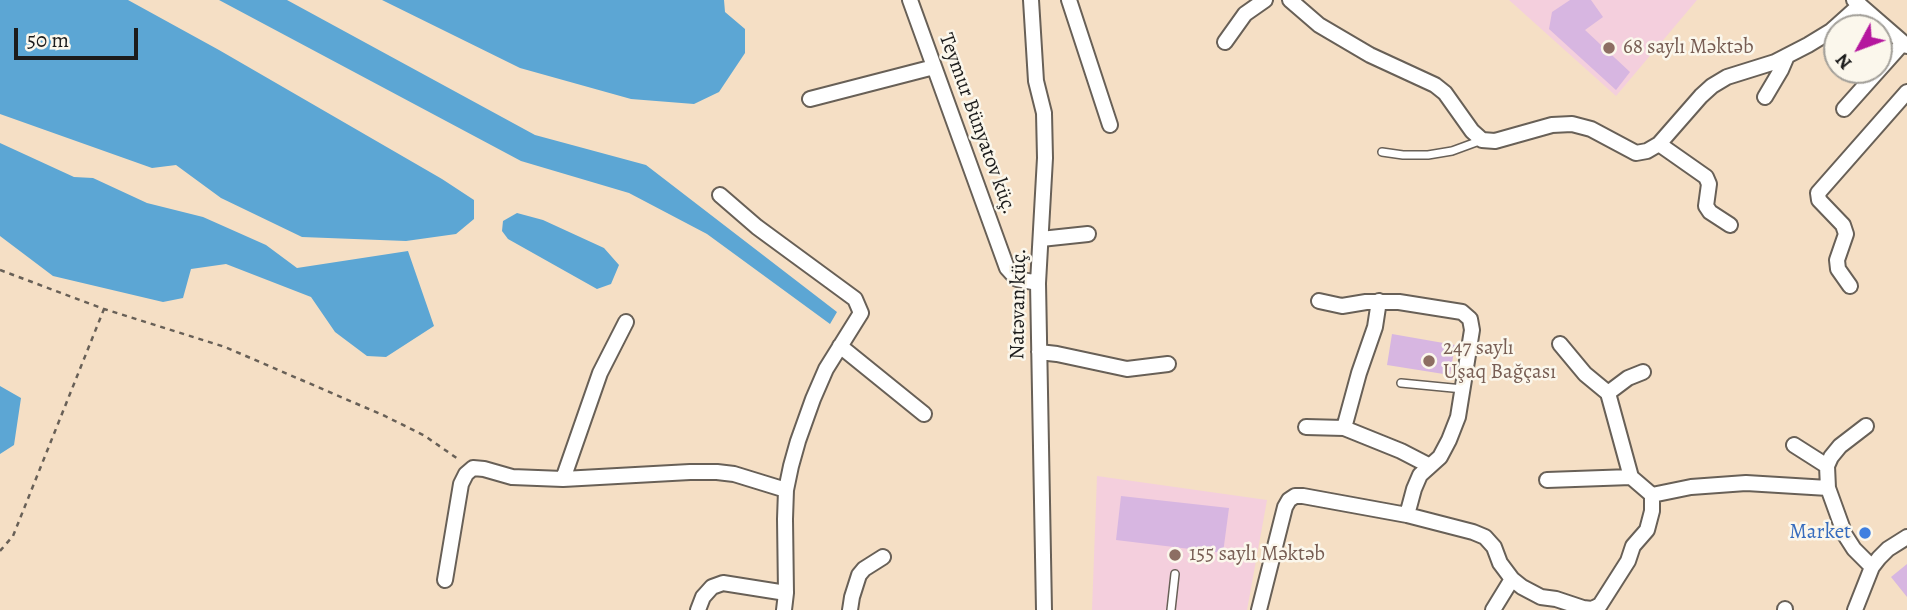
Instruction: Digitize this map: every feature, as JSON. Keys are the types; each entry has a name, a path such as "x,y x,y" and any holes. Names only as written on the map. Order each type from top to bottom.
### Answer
{"street":[{"name":"Teymur Bünyatov küç.","path":"910,0 1007,268 1017,279 1038,283"},
{"name":"Natəvan küç.","path":"1031,0 1035,68 1044,113 1045,158 1038,283 1044,610"},
{"path":"1069,0 1110,125"},
{"path":"1225,42 1245,14 1265,0"},
{"path":"1290,0 1329,31 1370,55 1435,85 1445,93 1472,131 1482,140 1494,141 1552,125 1572,124 1591,129 1636,153 1647,151 1659,144 1712,86 1727,77 1775,62 1831,31 1857,2 1905,45 1844,109"},
{"path":"1765,97 1787,56"},
{"path":"810,99 934,67"},
{"path":"1850,286 1838,269 1837,260 1846,234 1843,225 1819,200 1818,193 1907,92"},
{"path":"1659,144 1706,177 1709,184 1706,206 1710,212 1730,225"},
{"path":"720,195 757,227 855,299 861,313 826,369 798,441 786,490 786,593 783,610"},
{"path":"1041,239 1088,234"},
{"path":"1319,301 1342,306 1379,301 1399,302 1462,312 1470,319 1472,330 1458,417 1440,457 1420,475 1407,515"},
{"path":"1344,428 1375,327 1379,301"},
{"path":"563,479 600,373 626,322"},
{"path":"1259,610 1284,507 1295,496 1407,515 1485,537 1494,547 1500,563 1512,579 1541,597 1583,608 1592,609 1600,605 1628,561 1633,546 1647,530 1652,511 1652,495 1631,477 1608,393 1585,374 1560,344"},
{"path":"840,346 924,414"},
{"path":"1039,352 1127,369 1168,364"},
{"path":"1608,393 1628,378 1643,372"},
{"path":"1866,426 1840,446 1827,466 1828,488 1846,536 1872,567"},
{"path":"1306,427 1344,428 1430,466"},
{"path":"1794,445 1827,466"},
{"path":"445,580 461,484 473,468 512,477 563,479 717,472 734,474 786,490"},
{"path":"1547,480 1631,477"},
{"path":"1652,495 1691,487 1746,483 1828,488"},
{"path":"1855,610 1872,567 1888,548 1907,537"},
{"path":"850,610 859,575 883,557"},
{"path":"1493,610 1512,579"},
{"path":"698,610 702,597 712,587 723,583 786,593"}],"lane":[{"path":"1382,152 1428,155 1452,152 1482,140"},
{"path":"1401,383 1463,390"},
{"path":"1171,610 1175,574"}],"path":[{"path":"0,270 104,309 225,347 385,416 425,436 473,468"},
{"path":"0,551 13,536 104,309"}],"shaded area":[{"name":"68 saylı Məktəb","path":"1509,0 1697,0 1616,96"},
{"name":"155 saylı Məktəb","path":"1097,476 1267,500 1247,610 1092,610"}],"water":[{"path":"0,0 128,0 442,179 474,200 474,219 456,234 406,241 302,237 221,198 176,165 152,168 0,114"},
{"path":"219,0 287,0 535,135 646,165 837,312 830,324 707,234 629,193 521,161"},
{"path":"382,0 724,0 725,12 745,29 745,53 719,92 694,104 631,99 520,68"},
{"path":"0,143 74,177 93,178 147,203 203,217 266,245 297,268 408,251 434,326 386,357 367,356 335,332 311,297 226,264 191,269 183,298 163,302 53,276 0,236"},
{"path":"517,213 543,220 604,248 619,265 611,284 597,289 508,239 502,231 503,221"},
{"path":"0,386 21,398 14,445 0,454"}],"building":[{"path":"1570,0 1591,0 1603,17 1585,30 1630,72 1616,90 1549,29 1552,12"},
{"path":"1392,334 1455,345 1450,375 1387,365"},
{"path":"1121,496 1229,508 1223,553 1116,540"},
{"path":"1907,564 1907,597 1891,577"}],"place":[{"name":"68 saylı Məktəb","path":"1609,48"},
{"name":"247 saylı Uşaq Bağçası","path":"1429,361"},
{"name":"Market","path":"1865,533"},
{"name":"155 saylı Məktəb","path":"1175,555"}]}
